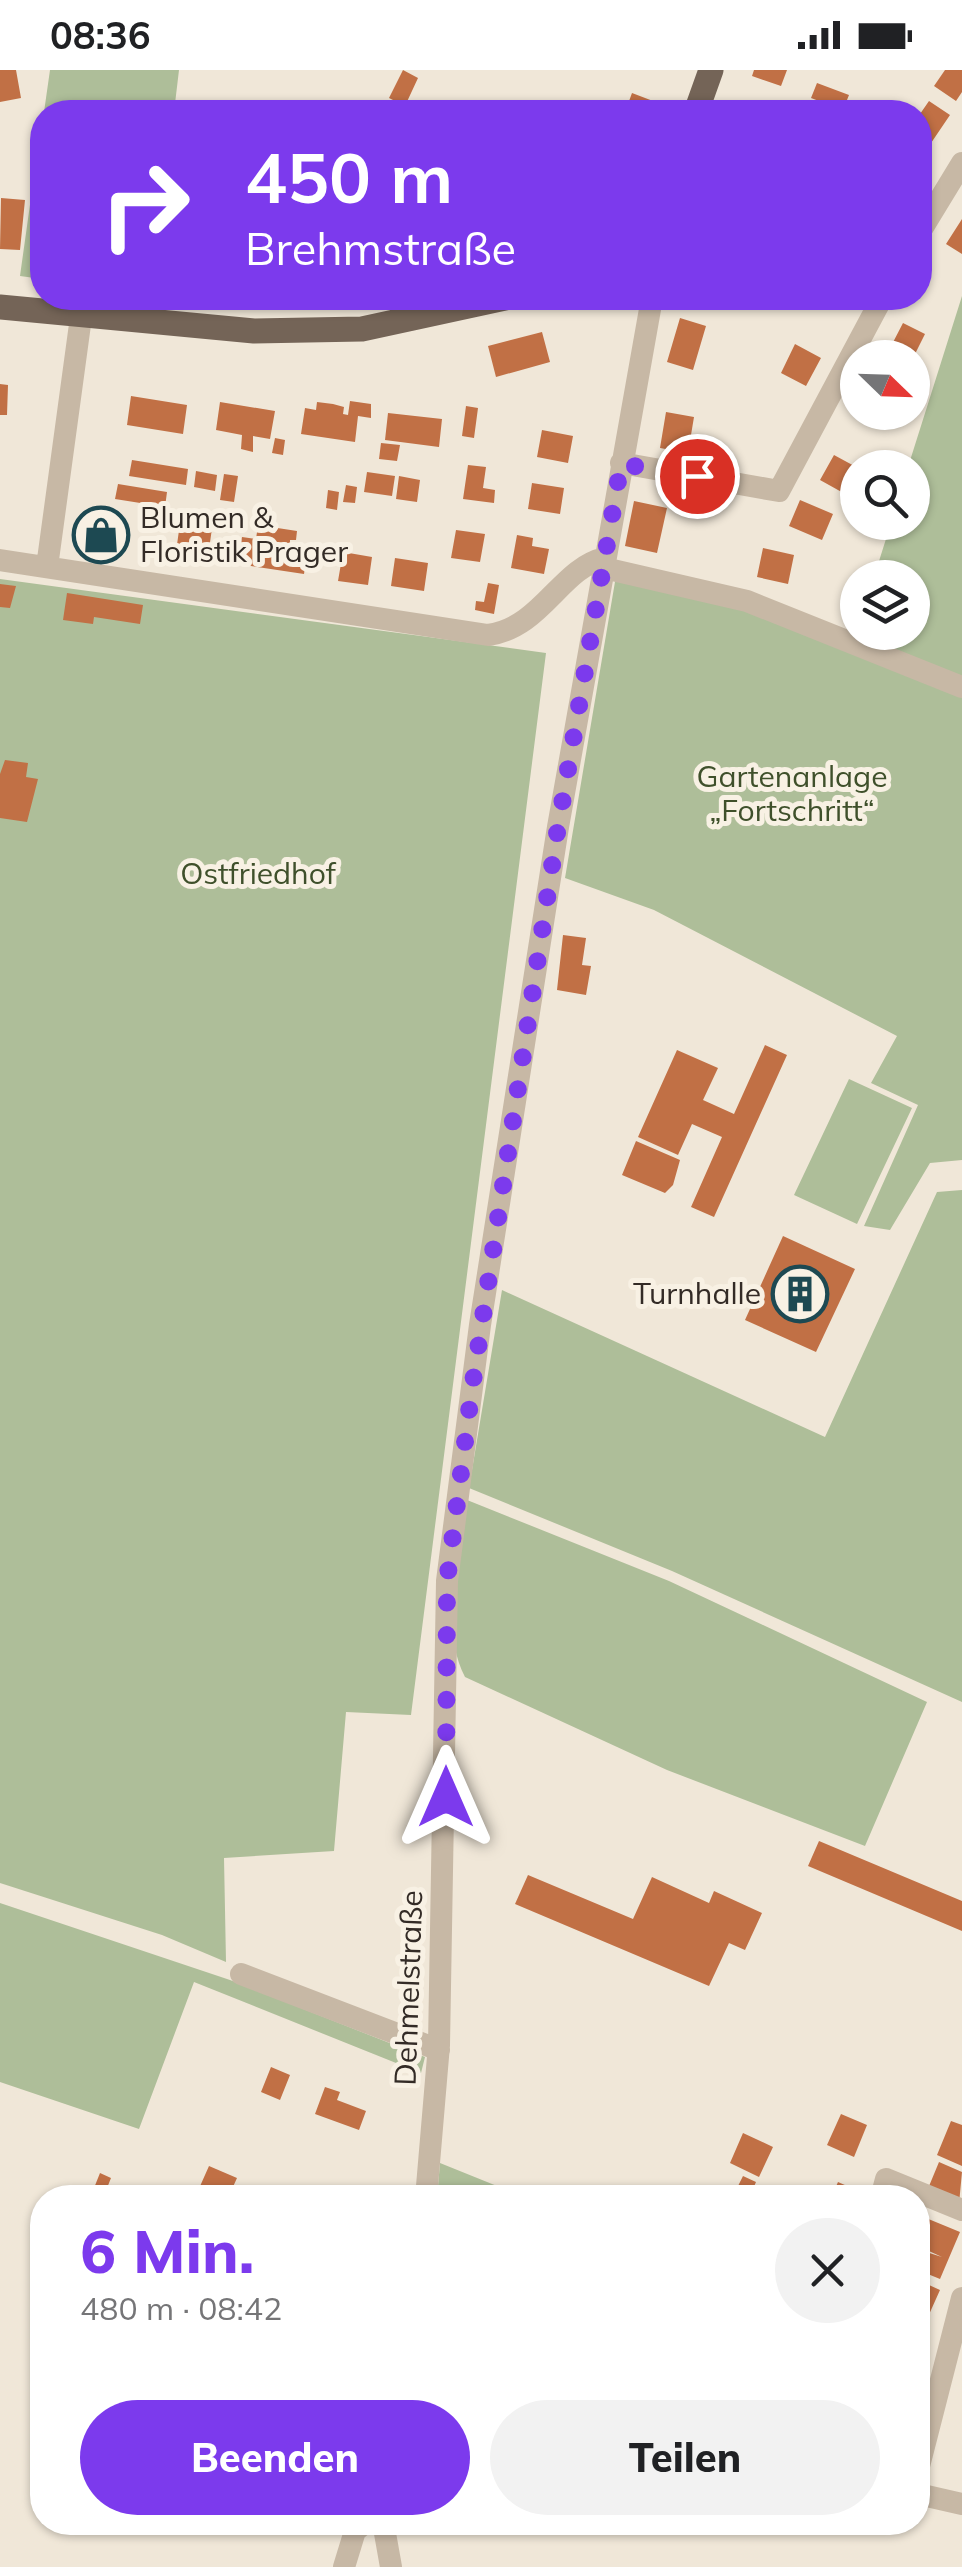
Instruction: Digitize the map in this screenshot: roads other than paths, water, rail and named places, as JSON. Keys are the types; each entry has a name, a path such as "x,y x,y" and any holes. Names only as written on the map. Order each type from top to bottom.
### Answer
{"main road":[{"path":"700,100 711,70"},
{"path":"0,308 254,332 362,328 431,310"}],"street":[{"path":"932,212 962,163"},
{"name":"Dehmelstraße","path":"427,2185 439,2050 447,1581 508,1148 650,310"},
{"path":"621,464 779,491 876,310"},
{"path":"47,567 81,317"},
{"path":"0,560 488,635 508,632 524,623 586,565 604,563 747,600 962,687"},
{"path":"241,1974 439,2050"},
{"path":"930,2197 962,2210"},
{"path":"930,2423 962,2298"},
{"path":"930,2497 962,2504"},
{"path":"344,2567 353,2535"},
{"path":"385,2535 391,2567"}],"place":[{"name":"Blumen & Floristik Prager","path":"101,535"},
{"name":"Turnhalle","path":"800,1294"}],"park label":[{"name":"Gartenanlage „Fortschritt“","path":"792,794"},
{"name":"Ostfriedhof","path":"258,874"}]}
